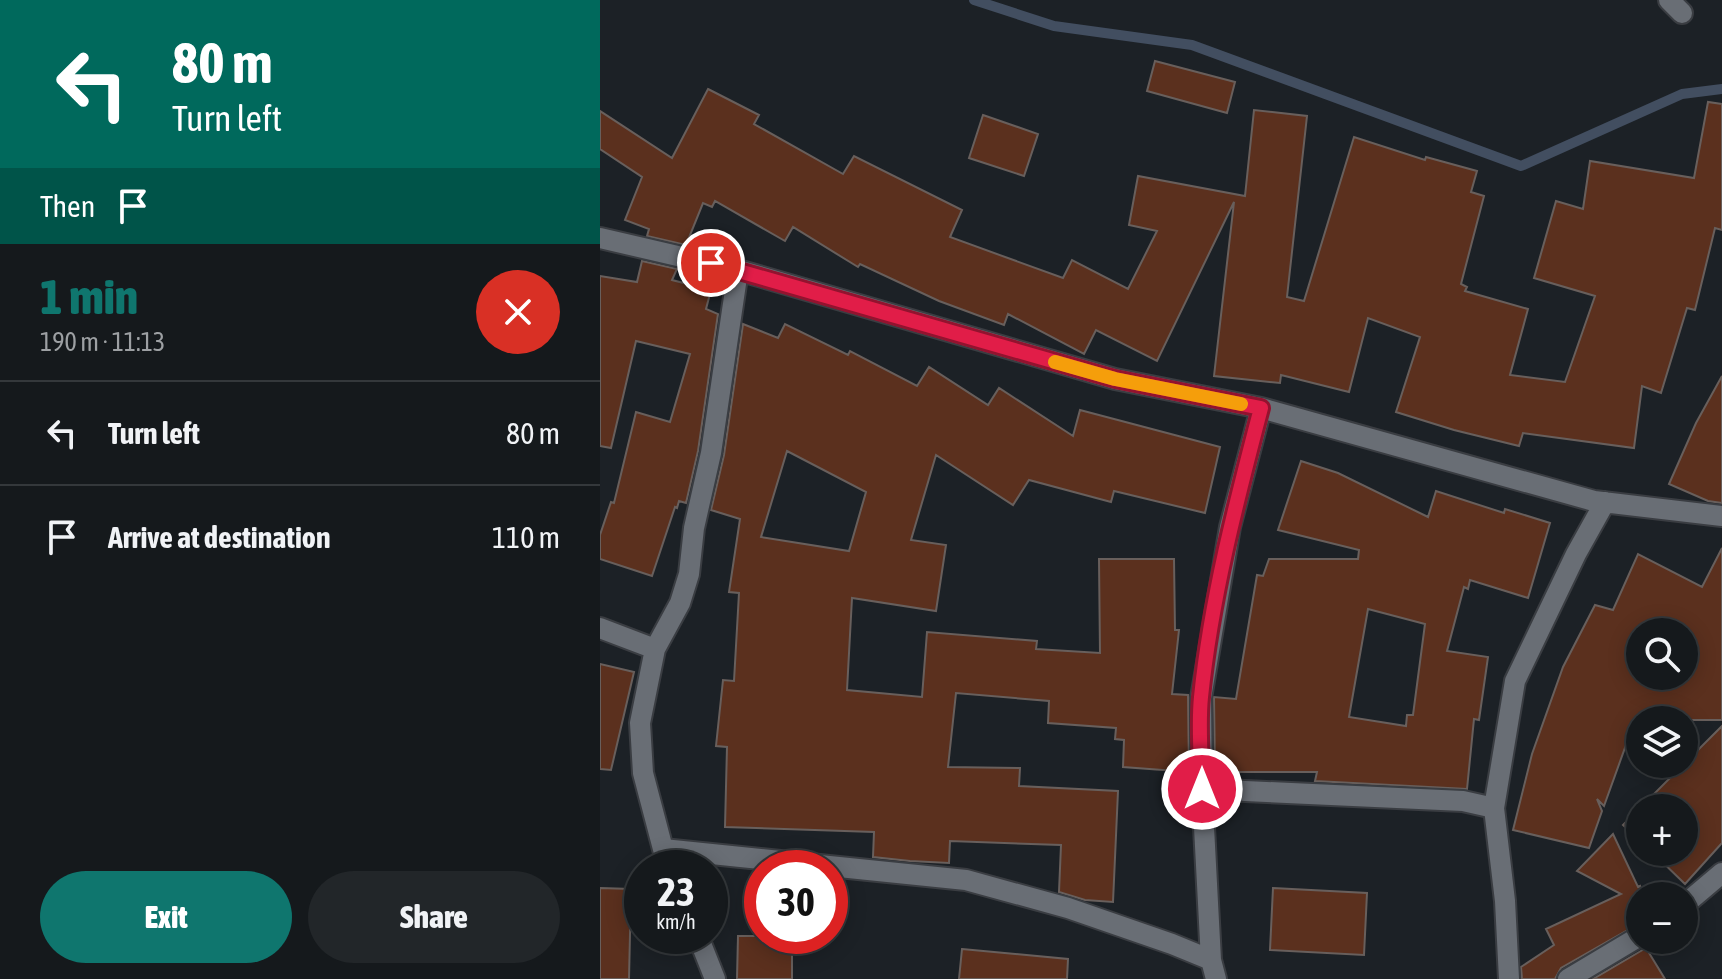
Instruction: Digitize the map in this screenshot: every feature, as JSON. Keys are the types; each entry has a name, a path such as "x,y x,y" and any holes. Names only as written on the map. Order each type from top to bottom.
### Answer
{"street":[{"path":"600,238 738,270 1115,379 1261,408 1605,502 1722,516"},
{"path":"665,850 643,773 640,723 655,649 680,603 689,574 694,528 711,453 738,270"},
{"path":"1214,969 1202,789 1201,698 1230,527 1261,408"},
{"path":"1509,979 1505,901 1494,808 1515,681 1576,554 1605,502"},
{"path":"600,628 655,649"},
{"path":"1202,789 1463,801 1494,808"},
{"path":"728,862 966,880 1068,908 1172,944 1214,969"},
{"path":"1698,893 1722,873"},
{"path":"1568,979 1626,944"},
{"path":"705,954 715,979"}],"building":[{"path":"1155,61 1235,82 1227,113 1147,91"},
{"path":"708,89 759,115 754,124 843,174 854,156 962,210 950,237 1063,278 1072,260 1128,289 1157,231 1129,225 1138,176 1245,196 1254,110 1307,116 1287,297 1304,301 1354,137 1425,160 1426,157 1477,171 1471,192 1484,196 1461,284 1467,287 1465,291 1528,309 1510,375 1565,382 1595,296 1534,278 1556,201 1583,209 1590,161 1694,178 1708,102 1722,104 1722,230 1715,228 1695,310 1687,308 1661,393 1642,386 1634,448 1523,433 1519,446 1396,412 1420,337 1368,318 1349,392 1281,375 1280,383 1214,376 1234,202 1157,361 1096,330 1084,354 1008,314 1004,325 939,301 860,264 858,267 793,227 785,241 715,201 712,207 703,203 686,245 647,236 649,229 625,220 642,177 600,149 600,111 672,158"},
{"path":"983,115 1038,134 1024,176 969,158"},
{"path":"642,261 677,269 672,280 711,290 706,309 718,314 698,451 686,503 679,501 675,507 652,576 600,559 600,535 611,502 614,503 636,412 670,422 690,354 636,341 611,448 600,446 600,276 637,282"},
{"path":"743,324 778,338 785,324 848,355 850,351 917,386 929,367 988,405 999,388 1073,436 1080,410 1220,447 1205,513 1114,491 1111,502 1029,480 1013,505 936,455 911,540 946,545 936,611 852,598 847,690 922,697 927,632 1037,641 1036,649 1100,653 1099,559 1174,559 1175,630 1179,630 1172,694 1188,695 1189,772 1123,767 1124,740 1115,739 1116,728 1048,723 1049,701 956,693 948,767 1020,768 1019,786 1118,791 1113,902 1085,900 1059,892 1061,845 950,841 949,863 910,861 873,857 874,832 725,827 727,747 716,746 723,680 734,681 739,593 729,592 740,519 711,510 724,455","holes":["787,451 866,492 849,551 761,537"]},
{"path":"1722,376 1722,503 1708,501 1669,484 1696,423"},
{"path":"1301,461 1338,473 1428,517 1436,491 1504,513 1505,509 1550,523 1528,598 1470,580 1468,589 1464,587 1447,651 1488,657 1479,720 1474,719 1467,789 1315,781 1317,772 1215,772 1214,697 1236,699 1257,575 1263,576 1269,559 1358,559 1359,550 1278,530","holes":["1368,609 1425,624 1413,715 1407,715 1406,726 1349,717"]},
{"path":"1722,548 1722,720 1698,720 1698,706 1626,706 1626,745 1604,806 1597,799 1602,811 1589,848 1513,830 1532,754 1563,667 1595,605 1613,610 1638,554 1702,587"},
{"path":"600,664 634,672 611,770 600,769"},
{"path":"1722,726 1722,843 1687,882 1666,866 1698,866 1698,794 1654,794 1670,778 1698,778 1698,750"},
{"path":"1613,834 1636,882 1626,882 1626,931 1561,968 1555,979 1522,979 1521,967 1554,945 1546,929 1621,894 1577,871"},
{"path":"600,888 624,889 624,954 630,954 629,979 600,979"},
{"path":"1273,888 1367,893 1364,955 1270,950"},
{"path":"738,936 744,936 744,954 792,954 792,979 737,979"},
{"path":"962,949 1068,959 1067,979 959,979"},
{"path":"1636,954 1650,954 1665,979 1593,979"}],"waterway":[{"path":"974,0 1054,26 1192,45 1521,166 1682,94 1722,89"}],"slow traffic":[{"path":"1055,362 1115,379 1241,404"}],"route":[{"path":"711,263 1115,379 1261,408 1230,527 1215,605 1201,698 1202,789"}]}
